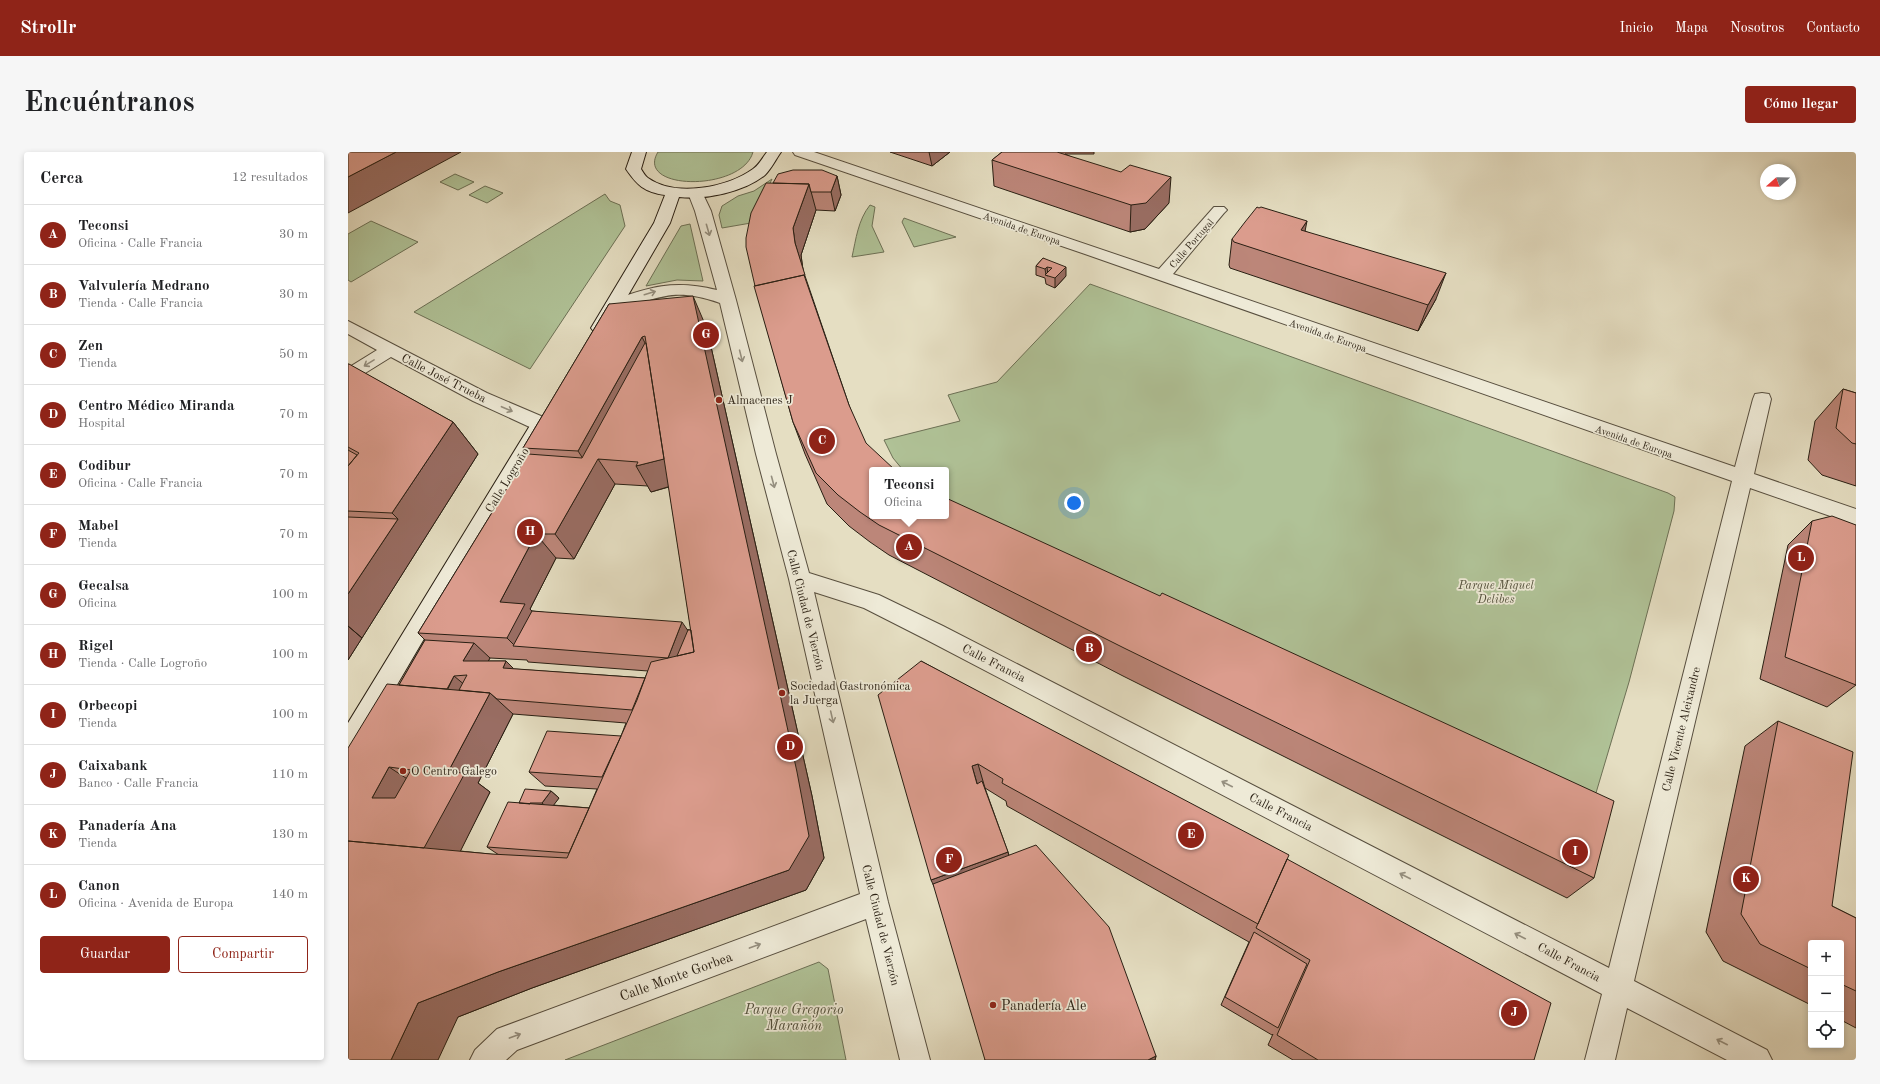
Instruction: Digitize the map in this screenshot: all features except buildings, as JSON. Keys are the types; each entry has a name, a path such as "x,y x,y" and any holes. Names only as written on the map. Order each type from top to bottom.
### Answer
{"street":[{"path":"640,152 634,164 635,173 640,180 648,186 673,193 696,193 723,189 742,182 764,168 771,160 774,152"},
{"name":"Avenida de Europa","path":"800,152 1856,517"},
{"path":"590,345 662,224 673,193"},
{"name":"Calle Ciudad de Vierzón","path":"696,193 703,211 728,300 766,454 800,579 875,902 915,1060"},
{"name":"Calle Portugal","path":"1162,276 1219,210"},
{"path":"613,306 651,292 672,289 698,290 728,300"},
{"name":"Calle José Trueba","path":"348,327 480,397 546,417"},
{"path":"348,376 390,350"},
{"name":"Calle Vicente Aleixandre","path":"1600,1060 1762,399"},
{"name":"Calle Logroño","path":"348,744 546,417"},
{"name":"Calle Francia","path":"800,579 871,600 1525,938 1618,989 1757,1060"},
{"name":"Calle Monte Gorbea","path":"485,1060 507,1039 875,902"}],"green space":[{"path":"658,152 753,152 745,165 730,174 712,180 692,182 675,180 661,174 655,165"},
{"path":"455,174 474,182 458,190 440,182"},
{"path":"772,179 751,223 722,228 719,215 722,206 738,196 754,191"},
{"path":"485,186 503,193 487,203 469,195"},
{"path":"605,194 610,201 620,205 625,226 530,369 414,312"},
{"path":"870,205 875,207 872,226 884,252 852,257 860,223"},
{"path":"904,218 956,237 914,247 902,222"},
{"path":"371,221 418,242 351,282 348,280 348,234"},
{"path":"690,224 703,281 677,280 646,286 681,226"},
{"name":"Parque Miguel Delibes","path":"1090,284 1668,493 1675,497 1674,511 1629,682 1593,803 949,502 949,467 900,467 893,458 884,440 960,421 948,395 997,382"},
{"name":"Parque Gregorio Marañón","path":"819,962 828,969 846,1060 565,1060"}],"place":[{"name":"Gecalsa","path":"706,335"},
{"name":"Almacenes J","path":"719,400"},
{"name":"Zen","path":"822,441"},
{"name":"Rigel","path":"530,532"},
{"name":"Teconsi","path":"909,547"},
{"name":"Canon","path":"1801,558"},
{"name":"Valvulería Medrano","path":"1089,649"},
{"name":"Sociedad Gastronómica la Juerga","path":"782,693"},
{"name":"Centro Médico Miranda","path":"790,747"},
{"name":"O Centro Galego","path":"403,771"},
{"name":"Codibur","path":"1191,835"},
{"name":"Orbecopi","path":"1575,852"},
{"name":"Mabel","path":"949,860"},
{"name":"Panadería Ana","path":"1746,879"},
{"name":"Panadería Ale","path":"993,1005"},
{"name":"Caixabank","path":"1514,1013"}]}
